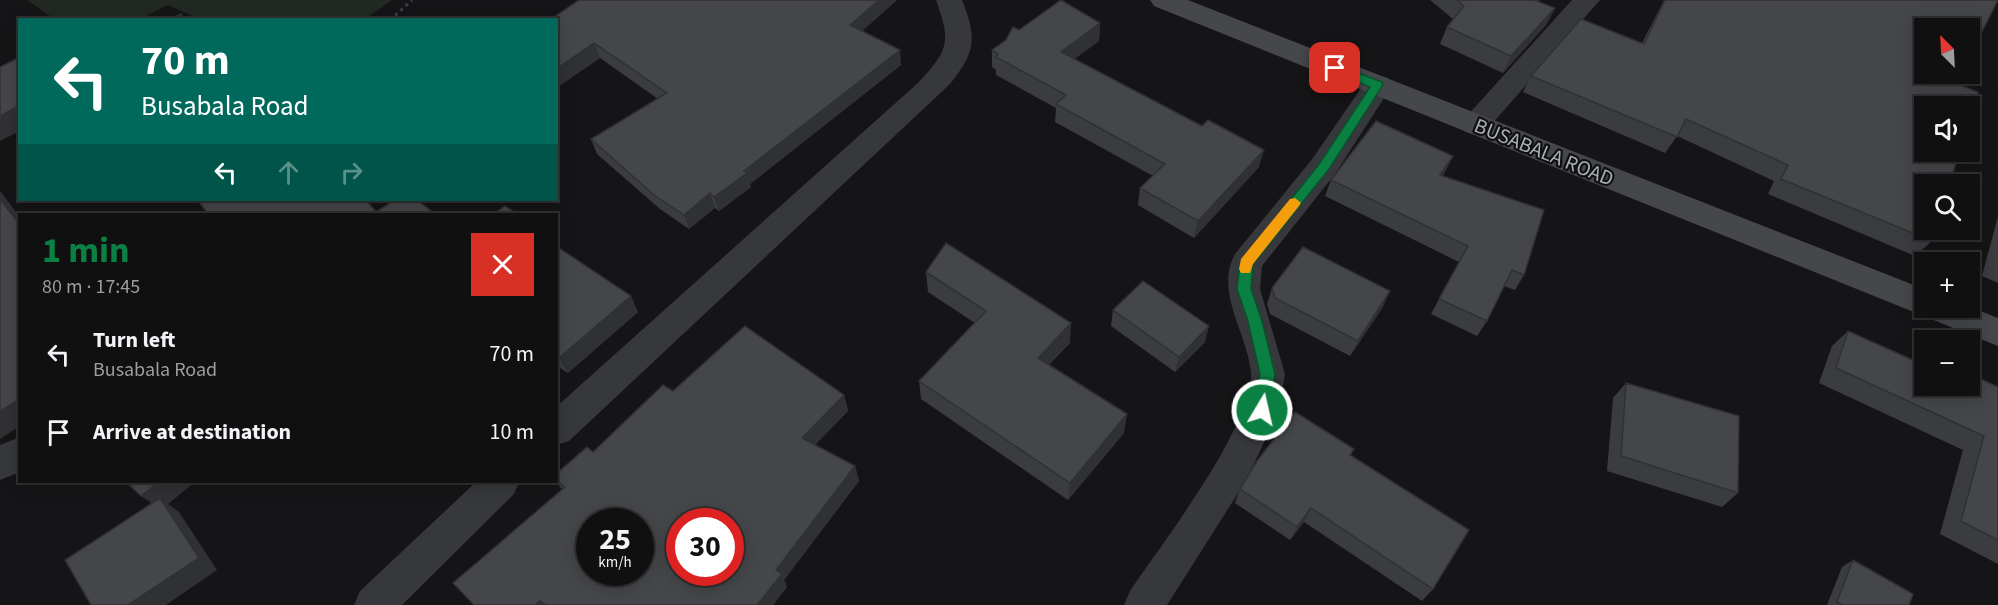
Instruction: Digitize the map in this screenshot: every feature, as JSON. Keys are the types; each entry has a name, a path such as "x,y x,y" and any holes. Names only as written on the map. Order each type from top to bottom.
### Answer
{"street":[{"path":"558,428 929,89 957,58 961,38 949,0"},
{"name":"BUSABALA ROAD","path":"1163,0 1914,299"},
{"path":"1475,125 1587,0"},
{"path":"1144,605 1234,467 1262,410 1268,374 1255,321 1244,289 1246,263 1324,166 1378,85"},
{"path":"1961,318 1998,332"},
{"path":"0,464 18,454"},
{"path":"374,605 500,483"}],"path":[{"path":"392,18 412,0"}],"shaded area":[{"path":"27,0 392,0 367,18 197,18 167,5 143,18 53,18"}],"building":[{"path":"579,0 879,0 850,25 900,50 744,171 747,173 714,197 710,193 684,215 654,195 591,139 667,93 594,43 558,68 558,18 553,18"},
{"path":"1061,0 1100,23 1061,52 1202,126 1208,120 1264,150 1198,221 1140,188 1165,164 1056,104 1066,95 996,57 998,54 992,50 1006,40 1013,27 1019,30"},
{"path":"1457,0 1534,0 1555,8 1511,56 1447,27 1464,6"},
{"path":"1665,0 1998,0 1980,35 1980,18 1914,18 1914,84 1958,84 1978,92 1977,96 1914,96 1914,162 1957,162 1952,174 1914,174 1914,234 1781,179 1788,165 1686,119 1677,137 1531,76 1581,19 1644,44"},
{"path":"181,14 184,18 172,18"},
{"path":"18,58 18,106 0,116 0,67"},
{"path":"1376,121 1453,156 1440,175 1544,210 1524,275 1512,270 1487,321 1439,299 1468,246 1331,180"},
{"path":"0,199 18,222 18,400 0,411"},
{"path":"199,201 367,201 376,212 393,201 418,201 434,213 207,213"},
{"path":"505,206 516,213 495,213"},
{"path":"946,243 1071,323 1038,358 1127,414 1070,483 919,381 986,311 926,272"},
{"path":"558,247 631,296 558,357"},
{"path":"1303,247 1390,291 1358,341 1275,298 1272,288"},
{"path":"1143,281 1209,326 1179,357 1113,310"},
{"path":"745,326 844,395 802,438 855,466 776,570 782,574 757,605 546,605 540,601 535,605 474,605 453,583 565,487 558,482 558,472 587,447 593,452 663,385 673,391"},
{"path":"1848,331 1914,361 1914,396 1980,396 1980,379 1998,387 1998,540 1961,521 1984,436 1836,368"},
{"path":"1626,383 1739,416 1738,493 1621,456"},
{"path":"1295,412 1354,449 1350,455 1469,530 1433,589 1311,508 1297,527 1240,489 1257,461"},
{"path":"127,483 158,483 141,496"},
{"path":"160,498 199,558 128,605 91,605 65,560"},
{"path":"1853,560 1913,594 1909,605 1843,605 1837,602"}],"slow traffic":[{"path":"1246,269 1246,263 1295,203"}],"route":[{"path":"1262,410 1268,374 1255,321 1244,289 1246,263 1324,166 1378,85 1335,68"}]}
